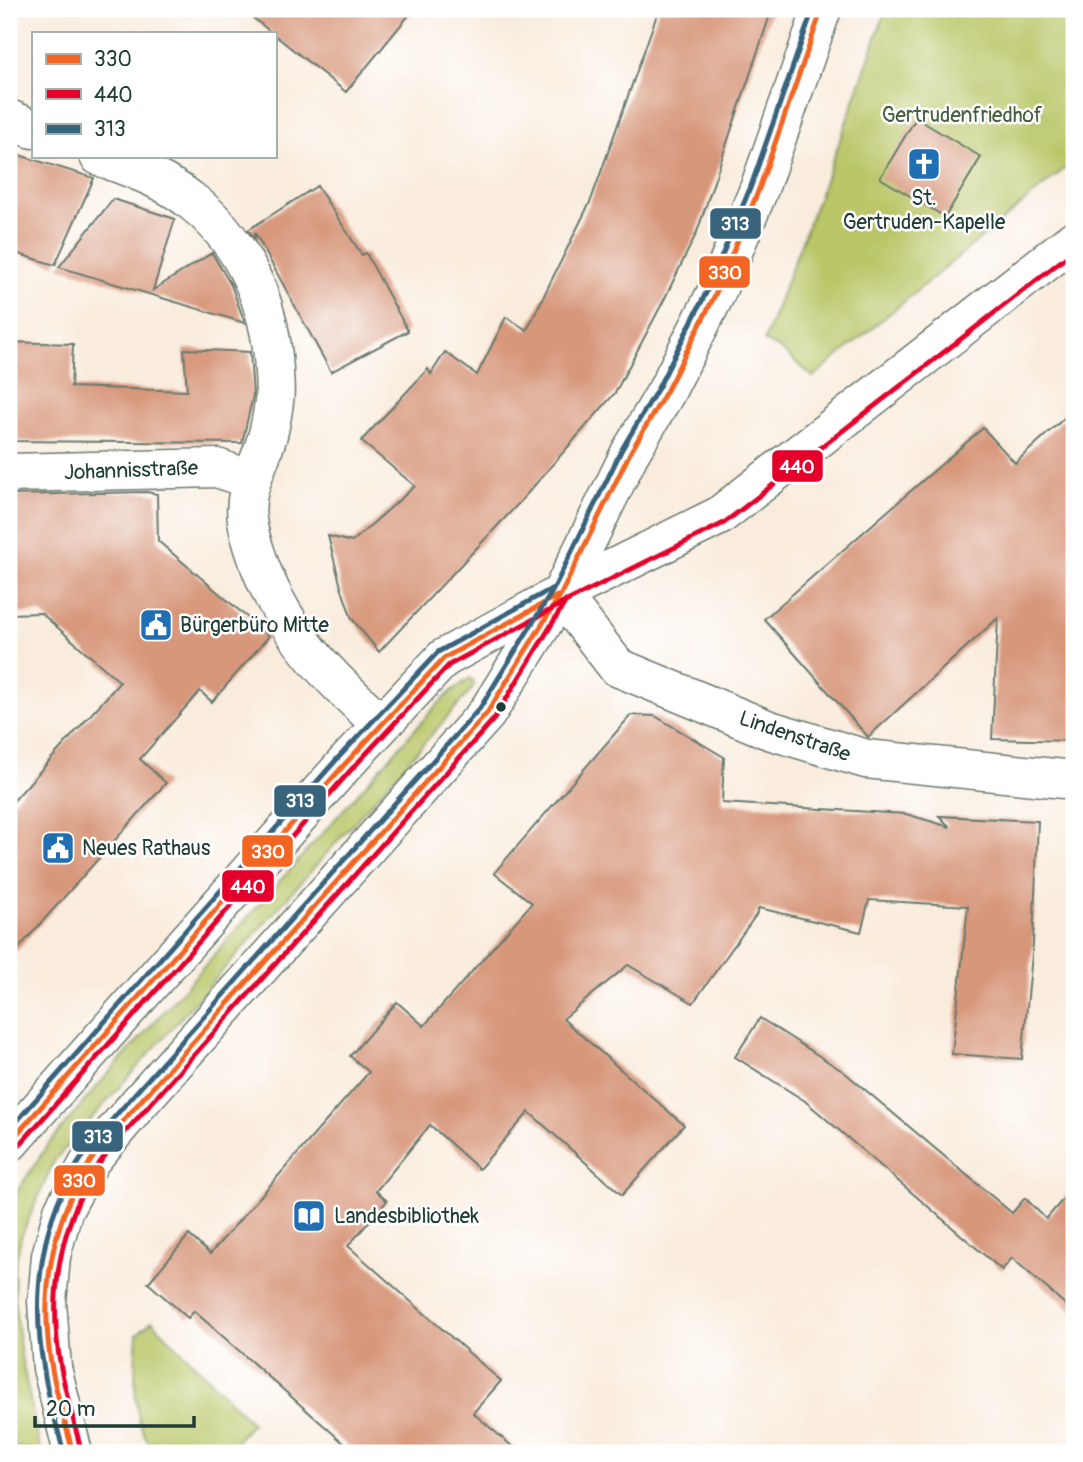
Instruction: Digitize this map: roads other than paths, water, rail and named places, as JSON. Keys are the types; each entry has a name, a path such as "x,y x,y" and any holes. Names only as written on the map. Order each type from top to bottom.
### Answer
{"street":[{"path":"73,1453 52,1368 47,1302 51,1256 63,1211 90,1161 138,1104 487,713 561,594 630,453 666,392 715,295 760,188 822,9"},
{"path":"9,119 32,129"},
{"path":"104,158 152,177 190,199 224,233 245,263 268,325 275,400 267,440 251,480 246,503 251,541 272,595 298,640 381,724"},
{"path":"9,1143 381,724 443,659 561,594 719,516 1074,240"},
{"name":"Johannisstraße","path":"9,473 218,468 251,480"},
{"name":"Lindenstraße","path":"561,594 617,667 769,730 876,761 1074,780"}],"place":[{"name":"St. Gertruden-Kapelle","path":"924,164"},
{"name":"Bürgerbüro Mitte","path":"156,625"},
{"name":"Neues Rathaus","path":"58,848"},
{"name":"Landesbibliothek","path":"309,1216"}],"park label":[{"name":"Gertrudenfriedhof","path":"962,115"}]}
